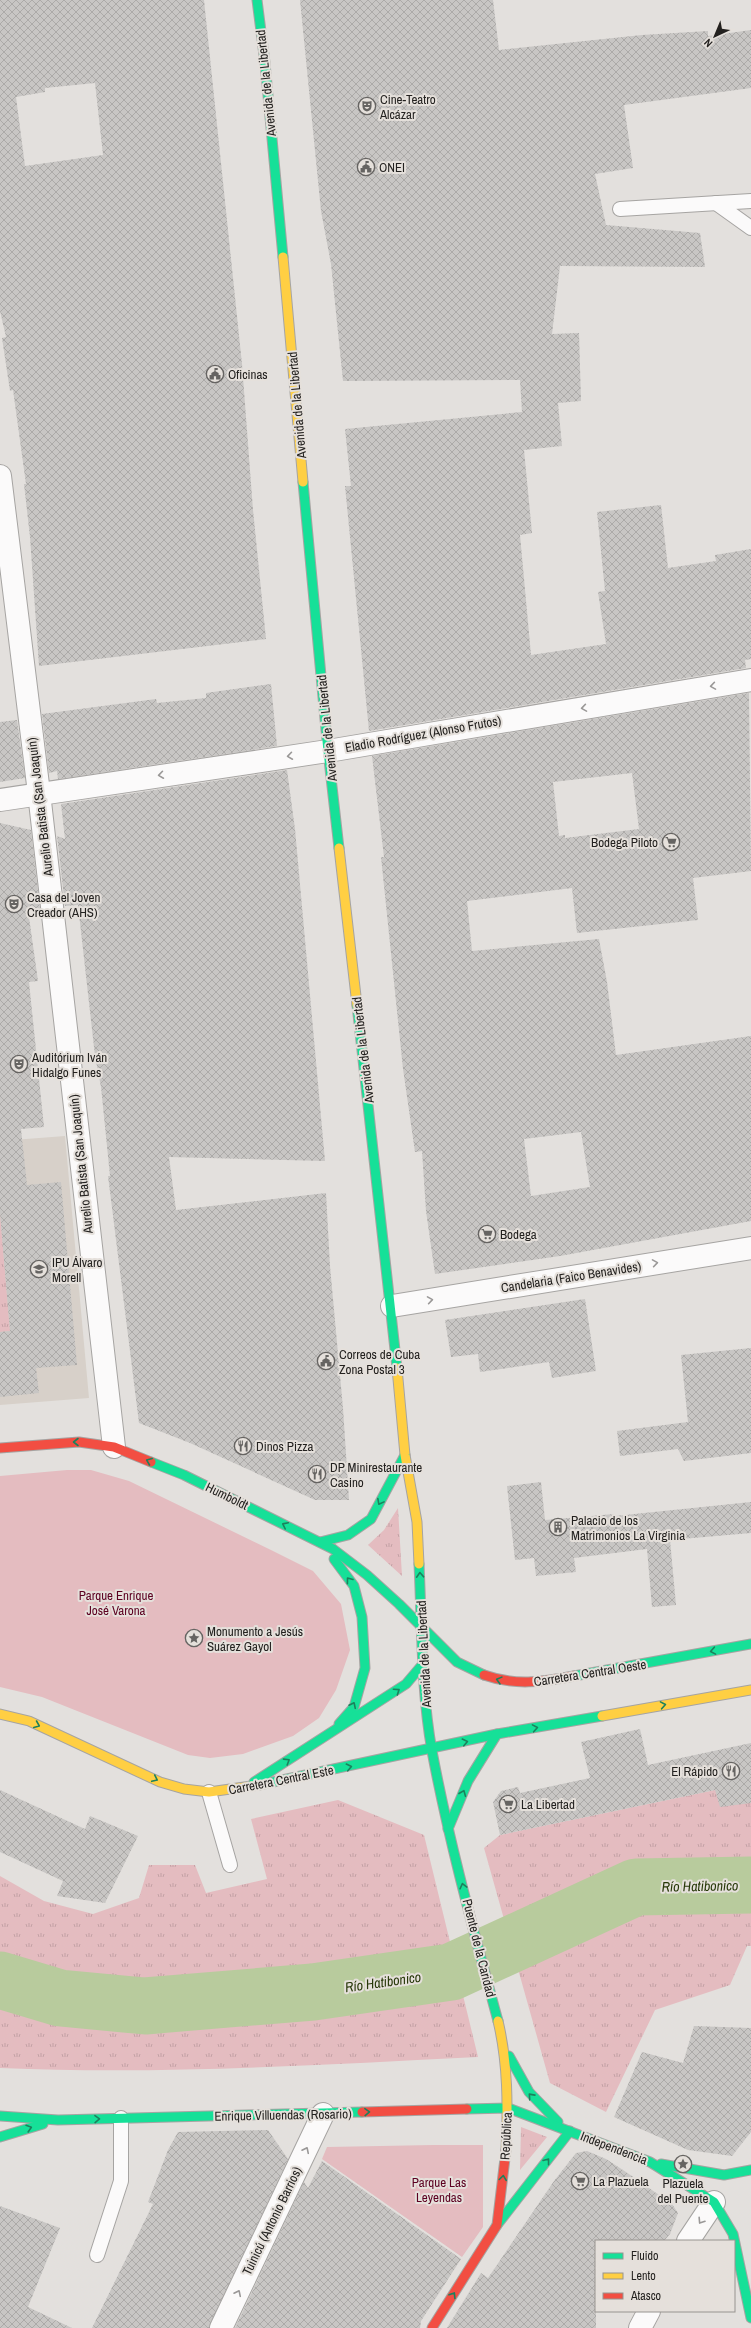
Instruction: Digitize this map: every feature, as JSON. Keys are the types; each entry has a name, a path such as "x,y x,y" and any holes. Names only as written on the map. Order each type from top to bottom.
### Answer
{"main road":[{"name":"Avenida de la Libertad","path":"258,0 267,79 328,750 392,1306 405,1455 417,1522 423,1664 432,1750 454,1851"},
{"name":"Humboldt","path":"0,1448 79,1442 114,1447 184,1476 320,1542 367,1575 422,1628"},
{"path":"329,1735 354,1707 366,1668 362,1617 354,1586 320,1542 355,1534 371,1519 405,1455"},
{"name":"Carretera Central Oeste","path":"422,1628 457,1662 485,1676 511,1683 538,1683 751,1644"},
{"path":"242,1789 329,1735 406,1684 423,1664"},
{"path":"432,1750 497,1734 751,1690"},
{"name":"Carretera Central Este","path":"0,1714 36,1724 160,1782 184,1789 209,1792 242,1789 432,1750"},
{"path":"448,1829 468,1781 497,1734"},
{"name":"Puente de la Caridad","path":"454,1851 504,2046"},
{"path":"504,2046 525,2090 543,2110 570,2131"},
{"name":"República","path":"497,2225 505,2167 508,2108 504,2046"},
{"name":"Enrique Villuendas (Rosario)","path":"1,2129 58,2120 508,2108"},
{"name":"Independencia","path":"508,2108 650,2162 718,2193 734,2240"},
{"name":"Enrique Villuendas (Rosario)","path":"1,2129 58,2120"},
{"name":"República","path":"432,2328 497,2225 570,2131"},
{"path":"650,2162 724,2175 751,2170"},
{"path":"718,2193 741,2172"},
{"name":"Independencia","path":"735,2243 751,2318"}],"street":[{"name":"Aurelio Batista (San Joaquín)","path":"0,476 39,793 114,1447"},
{"name":"Eladio Rodríguez (Alonso Frutos)","path":"0,800 328,750 751,680"},
{"name":"Candelaria (Faico Benavides)","path":"392,1306 751,1248"},
{"name":"Tuinicú (Antonio Barrios)","path":"221,2328 323,2114"},
{"path":"689,2240 718,2193"},
{"path":"640,2328 648,2312"}],"lane":[{"path":"620,209 751,201"},
{"path":"716,203 751,228"},
{"path":"209,1792 230,1865"},
{"path":"97,2255 121,2180 121,2118"}],"shaded area":[{"name":"IPU Álvaro Morell","path":"65,1136 89,1398 0,1405 0,1141"}],"green space":[{"path":"0,1213 10,1331 0,1332"},
{"name":"Parque Enrique José Varona","path":"67,1470 91,1470 129,1481 313,1571 341,1604 350,1650 336,1690 319,1718 293,1736 243,1754 210,1758 188,1755 42,1697 0,1687 0,1476"},
{"path":"398,1508 402,1576 368,1545 384,1530"},
{"path":"715,1790 751,1801 751,1946 747,1946 730,1985 655,2010 606,2112 550,2083 484,1848 500,1835"},
{"path":"338,1800 424,1835 478,2057 299,2066 179,2070 60,2070 0,2068 0,1876 44,1901 93,1914 139,1898 149,1865 195,1865 206,1893 267,1879 251,1819"},
{"path":"521,2127 547,2137 520,2170"},
{"name":"Parque Las Leyendas","path":"483,2145 483,2227 462,2257 322,2159 327,2147"}],"building":[{"path":"0,0 204,0 242,364 253,510 266,639 39,666 30,537 24,484 26,484 13,390 10,391 2,338 6,337 0,311","holes":["95,83 103,155 25,166 16,97 45,92 45,88"]},
{"path":"300,0 493,0 499,50 642,35 708,31 708,36 751,30 751,88 624,105 633,168 595,174 606,225 700,233 705,267 560,266 552,334 579,333 581,401 558,403 562,446 524,450 532,533 520,535 531,655 606,644 598,592 605,591 597,512 661,505 668,568 716,561 715,555 751,549 751,659 745,660 746,668 369,731 345,486 351,486 345,429 522,412 520,380 343,381 331,264 321,211"},
{"path":"271,684 277,746 58,779 57,771 49,773 42,714 156,699 157,703 206,698 206,693"},
{"path":"749,693 751,871 693,878 698,920 577,933 572,888 467,901 472,951 599,939 607,982 616,1055 751,1036 751,1221 560,1256 435,1274 426,1211 422,1151 415,1152 403,1069 381,857 384,857 372,756","holes":["632,773 639,829 565,838 565,835 559,836 553,782","581,1132 590,1187 531,1196 524,1139"]},
{"path":"17,720 25,778 0,782 0,722"},
{"path":"287,770 295,829 325,1161 169,1157 176,1210 326,1193 330,1266 343,1408 349,1500 315,1500 190,1443 139,1423 108,1176 110,1176 101,1087 95,1056 78,905 65,906 57,836 65,839 61,804"},
{"path":"0,823 31,830 40,909 28,910 38,981 29,982 44,1127 21,1129 27,1185 61,1182 77,1365 36,1368 39,1393 0,1397 0,1332 10,1331 0,1213"},
{"path":"585,1299 596,1371 552,1378 549,1362 480,1372 478,1354 451,1357 445,1320"},
{"path":"751,1348 751,1453 684,1461 678,1449 620,1456 617,1431 688,1422 681,1355"},
{"path":"541,1482 545,1520 614,1514 615,1516 751,1502 751,1533 670,1540 676,1605 652,1607 647,1549 574,1558 576,1572 536,1576 534,1558 515,1560 507,1486"},
{"path":"640,1729 648,1765 751,1743 751,1803 720,1807 715,1790 500,1835 493,1802 501,1791 518,1787 520,1793 590,1778 581,1742"},
{"path":"0,1790 85,1829 90,1816 138,1836 105,1903 57,1896 63,1881 0,1852"},
{"path":"694,2026 751,2028 751,2132 732,2156 688,2150 614,2117 642,2052 683,2063"},
{"path":"268,2130 288,2159 209,2328 92,2328 153,2204 148,2202 168,2150 178,2132"},
{"path":"587,2151 606,2159 672,2204 678,2213 670,2234 665,2240 595,2240 596,2328 447,2328 481,2273 488,2278 554,2181 576,2153"},
{"path":"322,2161 461,2259 421,2321 420,2328 235,2328 304,2182 308,2188"},
{"path":"0,2206 60,2228 28,2307 72,2328 0,2328"}],"waterway":[{"name":"Río Hatibonico","path":"0,1980 60,1998 145,2006 313,1992 451,1972 636,1887 751,1885"}],"traffic: fast":[{"path":"257,0 265,63 283,257"},
{"path":"303,482 328,751 339,848"},
{"path":"357,1005 397,1368"},
{"path":"320,1542 348,1535 371,1519 405,1455"},
{"path":"151,1462 184,1475 333,1549 367,1575 399,1604 457,1662 484,1675"},
{"path":"334,1559 354,1586 362,1617 365,1668 354,1707 339,1724"},
{"path":"419,1564 422,1658 428,1728 454,1853 498,2021"},
{"path":"574,1676 751,1644"},
{"path":"254,1782 406,1684 423,1664"},
{"path":"259,1785 497,1734 602,1716"},
{"path":"448,1829 468,1781 497,1734"},
{"path":"509,2056 529,2092 558,2122"},
{"path":"467,2109 508,2108 650,2162 714,2202 733,2234 734,2240"},
{"path":"0,2116 58,2120 362,2112"},
{"path":"0,2137 43,2124"},
{"path":"497,2225 570,2131"},
{"path":"661,2164 724,2175 751,2170"},
{"path":"735,2243 751,2318"}],"traffic: slow":[{"path":"283,257 303,482"},
{"path":"339,848 357,1005"},
{"path":"397,1368 405,1455 417,1522 419,1564"},
{"path":"602,1716 751,1690"},
{"path":"0,1714 29,1721 160,1782 184,1789 209,1792 259,1785"},
{"path":"498,2021 504,2053 506,2085 506,2150"}],"traffic: jam":[{"path":"0,1448 79,1442 114,1447 151,1462"},
{"path":"484,1675 507,1681 518,1682 551,1680 574,1676"},
{"path":"362,2112 467,2109"},
{"path":"432,2328 497,2225 506,2150"}],"place":[{"name":"Cine-Teatro Alcázar","path":"367,106"},
{"name":"ONEI","path":"366,167"},
{"name":"Oficinas","path":"215,374"},
{"name":"Bodega Piloto","path":"671,842"},
{"name":"Casa del Joven Creador (AHS)","path":"14,904"},
{"name":"Auditórium Iván Hidalgo Funes","path":"19,1064"},
{"name":"Bodega","path":"487,1234"},
{"name":"IPU Álvaro Morell","path":"39,1269"},
{"name":"Correos de Cuba Zona Postal 3","path":"326,1361"},
{"name":"Dinos Pizza","path":"243,1446"},
{"name":"DP Minirestaurante Casino","path":"317,1474"},
{"name":"Palacio de los Matrimonios La Virginia","path":"558,1527"},
{"name":"Monumento a Jesús Suárez Gayol","path":"194,1638"},
{"name":"El Rápido","path":"731,1771"},
{"name":"La Libertad","path":"508,1804"},
{"name":"Plazuela del Puente","path":"683,2164"},
{"name":"La Plazuela","path":"580,2181"}]}
